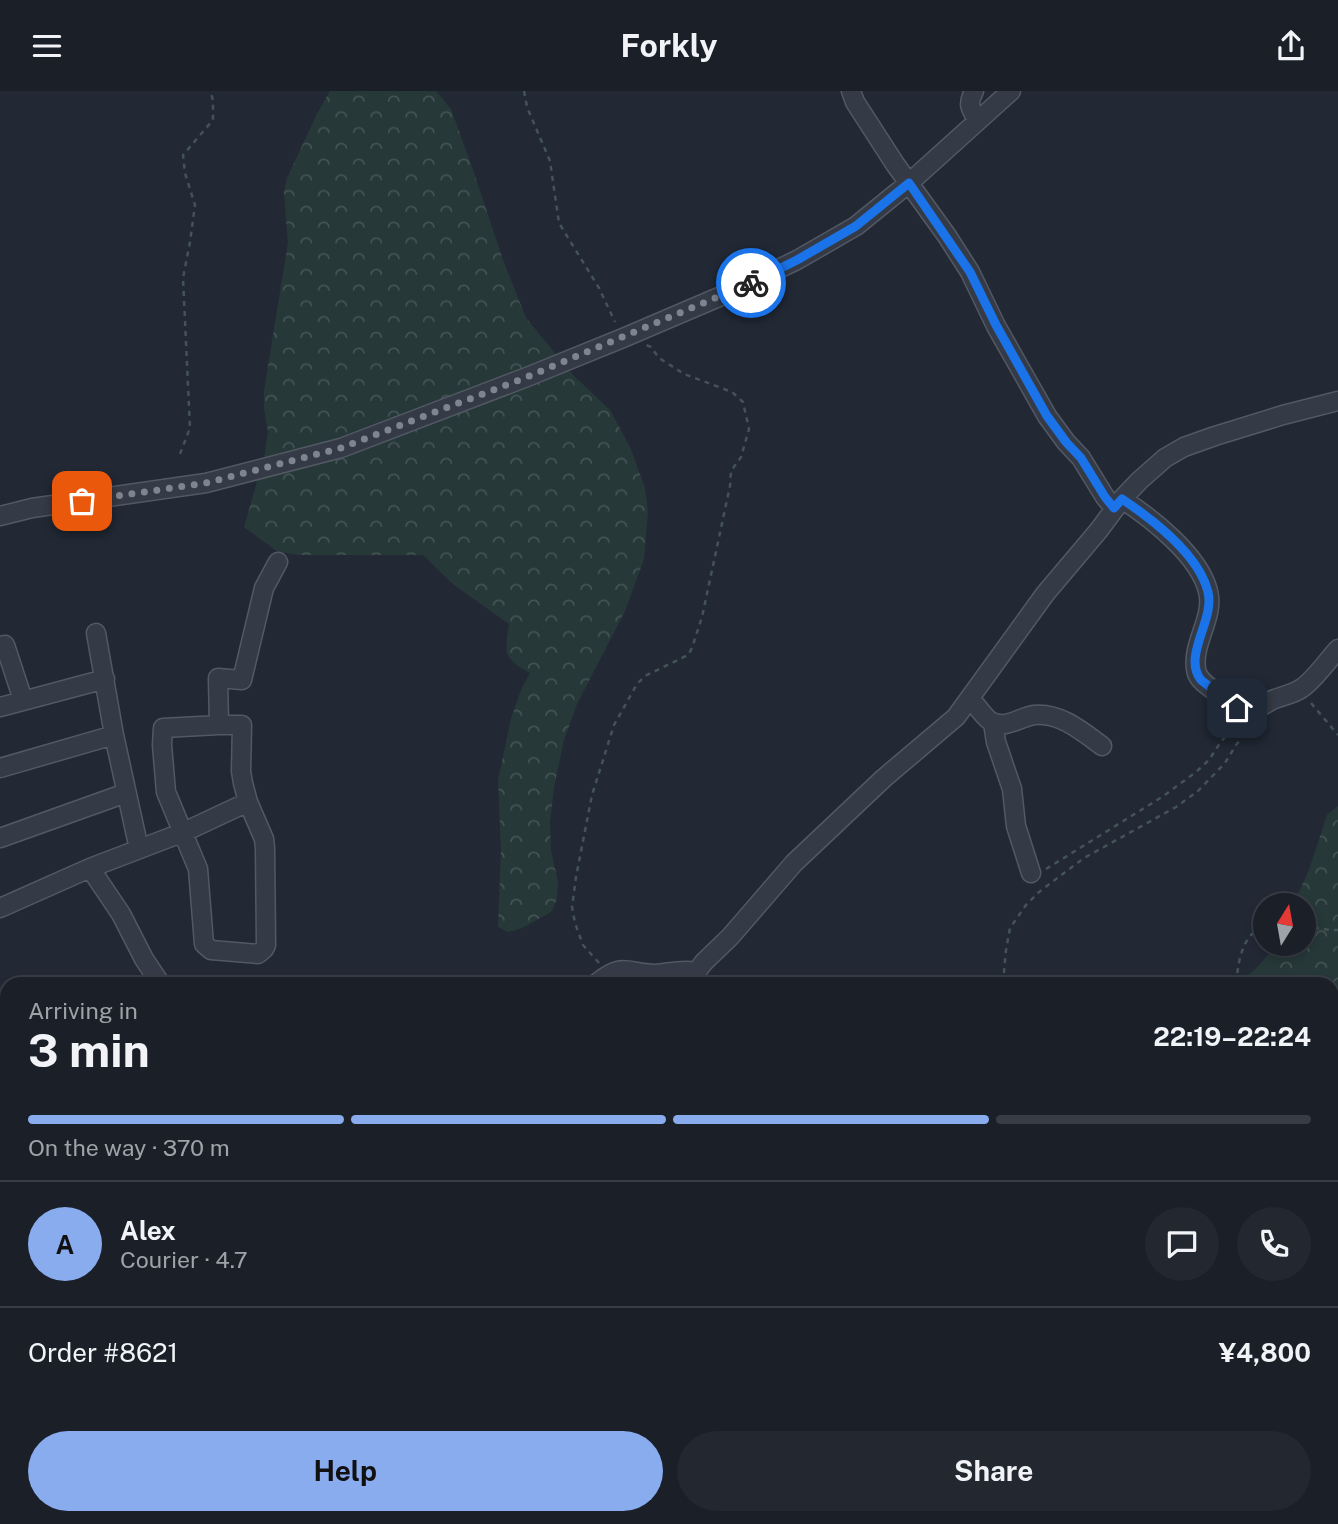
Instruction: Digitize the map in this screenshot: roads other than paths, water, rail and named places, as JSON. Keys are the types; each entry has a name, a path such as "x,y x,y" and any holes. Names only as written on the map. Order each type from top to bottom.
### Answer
{"street":[{"path":"851,91 855,102 970,272 1047,416 1081,458 1105,497 1147,516 1194,562 1208,591 1209,600 1195,655 1197,675 1201,680 1252,717 1300,689 1338,649"},
{"path":"974,91 969,100 970,108 978,121"},
{"path":"0,516 32,508 206,483 341,448 623,338 733,291 797,260 856,226 909,183 1011,91"},
{"path":"693,977 803,855 884,778 956,717 1045,594 1139,481 1165,458 1184,447 1283,415 1338,401"},
{"path":"219,725 218,678 242,680 264,588 278,562"},
{"path":"96,633 114,735 139,849"},
{"path":"0,646 5,645 23,700"},
{"path":"0,707 105,679"},
{"path":"970,699 993,723 1006,724 1033,716 1047,716 1072,725 1102,746"},
{"path":"993,723 999,752 1012,789 1016,826 1031,873"},
{"path":"242,725 241,771 248,802 264,839 266,945 258,954 211,950 204,944 198,869 166,792 163,728 242,725"},
{"path":"0,768 114,735"},
{"path":"0,838 126,793"},
{"path":"0,908 90,868 184,832 248,802"},
{"path":"90,868 121,914 156,977"},
{"path":"608,977 625,970 658,974 686,970 691,977"}]}
